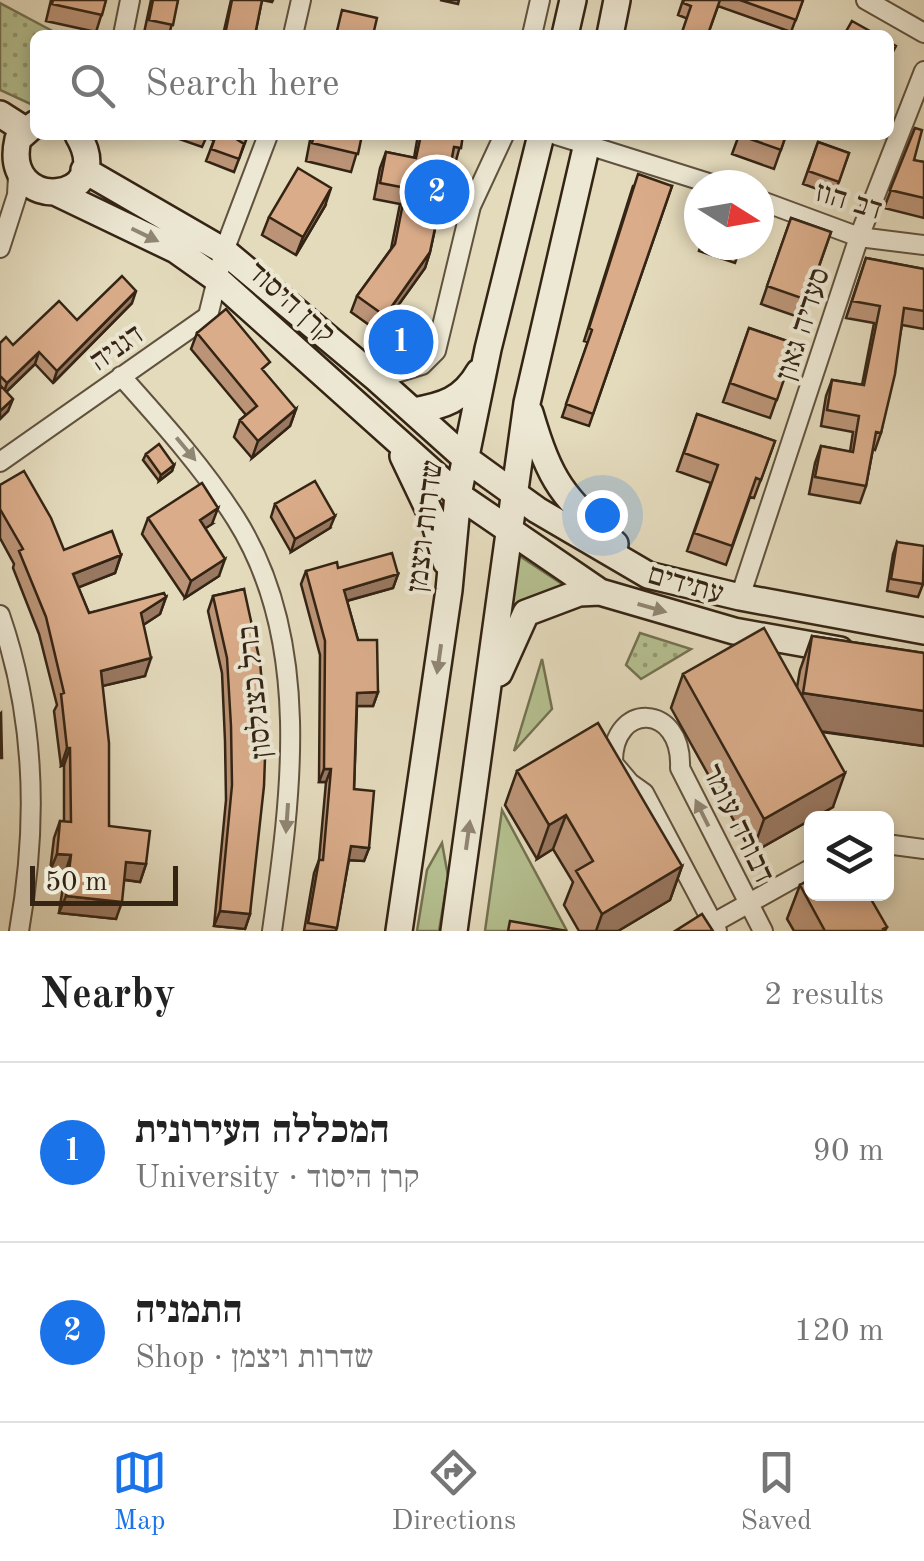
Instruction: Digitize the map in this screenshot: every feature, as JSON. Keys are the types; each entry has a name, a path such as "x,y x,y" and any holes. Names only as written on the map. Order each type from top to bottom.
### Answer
{"main road":[{"path":"566,30 573,0"},
{"path":"611,30 618,0"},
{"path":"0,114 19,134 13,155 18,175"},
{"path":"51,193 68,188 84,170 80,140"},
{"name":"שדרות ויצמן","path":"399,931 449,590 458,495 488,349 540,140"},
{"path":"454,931 527,403 588,140"},
{"name":"קרן היסוד","path":"84,170 224,250 465,458"},
{"name":"קרן היסוד","path":"18,175 25,184 176,250 217,279 458,495"},
{"path":"413,411 457,399 474,381 488,349"},
{"path":"527,403 543,457 560,489 648,575"},
{"path":"390,434 434,521 449,590"},
{"name":"עתידים","path":"465,458 537,510 648,575 740,597 924,631"},
{"name":"עתידים","path":"458,495 600,592 734,630 867,655"},
{"path":"484,715 526,613 579,593 600,592"}],"street":[{"path":"124,30 130,0"},
{"path":"294,30 301,0"},
{"path":"533,30 540,0"},
{"path":"866,0 924,32"},
{"name":"סעדיה גאון","path":"740,597 859,237 924,71"},
{"name":"דגניה","path":"0,462 208,316 224,250 266,140"},
{"path":"377,379 422,364 436,351 471,206 502,140"},
{"path":"588,140 684,174"},
{"path":"0,248 14,208 18,175"},
{"path":"14,208 23,198 51,193"},
{"name":"דב הוז","path":"774,206 859,237 924,245"},
{"name":"ברל כצנלסון","path":"122,376 192,456 238,522 263,575 283,642 291,733 286,826 272,931"},
{"path":"0,614 15,658 28,729 31,831 20,926 0,919"},
{"name":"דבורה עומר","path":"710,929 644,793 613,762 616,738 626,725 649,718 667,724 678,738 680,768 763,931"},
{"path":"894,845 924,849"},
{"path":"710,929 804,873"}],"green space":[{"path":"0,3 51,30 30,30 30,104 0,90"},
{"path":"515,553 565,586 496,656"},
{"path":"640,633 691,649 641,679 626,665"},
{"path":"542,659 552,709 514,751"},
{"path":"502,810 567,931 485,931"},
{"path":"442,843 448,876 439,931 417,931 427,870"}],"building":[{"path":"53,0 106,0 102,15 52,4"},
{"path":"153,0 178,0 173,25 149,20"},
{"path":"232,0 262,0 256,30 226,30"},
{"path":"720,0 709,30 683,30 691,6 683,3"},
{"path":"740,0 803,0 796,20"},
{"path":"342,10 377,18 374,30 337,30"},
{"path":"852,21 868,30 847,30"},
{"path":"915,128 922,130 914,160 924,162 924,198 890,190"},
{"path":"214,140 238,140 244,144 239,159 211,149"},
{"path":"313,140 361,140 358,154 312,143"},
{"path":"420,140 462,140 461,148 454,147 430,252 385,316 357,296 395,244 406,188 380,183 386,152 416,158"},
{"path":"753,140 784,140 781,150"},
{"path":"818,142 849,153 839,182 808,171"},
{"path":"298,168 331,188 303,237 269,217"},
{"path":"638,174 672,186 593,414 566,404"},
{"path":"791,218 831,232 807,300 767,286"},
{"path":"866,258 924,269 924,311 904,308 895,374 881,433 876,432 866,486 815,477 821,446 853,452 859,416 827,410 832,380 864,385 880,306 852,301"},
{"path":"122,276 136,291 57,371 39,352 7,383 0,376 0,343 6,337 13,345 59,301 77,320"},
{"path":"226,309 270,362 262,369 296,409 258,441 240,420 257,406 197,333"},
{"path":"749,328 796,344 777,400 730,383"},
{"path":"0,385 13,399 0,411"},
{"path":"697,414 775,441 761,480 756,478 732,546 694,533 718,465 684,453"},
{"path":"159,444 174,465 161,475 146,454"},
{"path":"24,471 64,550 112,531 121,555 73,574 89,613 164,593 166,597 141,613 151,658 101,671 109,743 109,826 150,831 146,864 126,862 122,902 66,896 71,855 57,854 60,821 71,822 70,748 61,694 64,693 46,617 19,551 23,549 0,509 0,485"},
{"path":"315,481 335,516 295,539 275,504"},
{"path":"202,483 218,508 200,520 225,559 191,581 148,518"},
{"path":"897,542 924,546 923,584 891,579"},
{"path":"392,553 398,574 344,590 358,640 377,640 378,692 357,693 354,789 374,791 369,848 351,846 337,928 308,923 319,860 323,860 331,769 324,769 325,641 306,571 337,562 338,568"},
{"path":"244,589 260,662 266,730 250,914 220,911 232,785 231,726 227,658 213,596"},
{"path":"764,628 845,773 764,819 683,674"},
{"path":"812,636 924,653 924,711 803,693"},
{"path":"0,714 2,758 0,758"},
{"path":"598,723 682,866 602,914 576,871 593,861 566,815 549,825 517,771"},
{"path":"809,901 872,901 887,927 884,931 825,931"},
{"path":"702,914 713,931 675,931"},
{"path":"510,921 567,931 508,931"}],"place":[{"name":"התמניה","path":"437,192"},
{"name":"המכללה העירונית","path":"401,342"}]}
